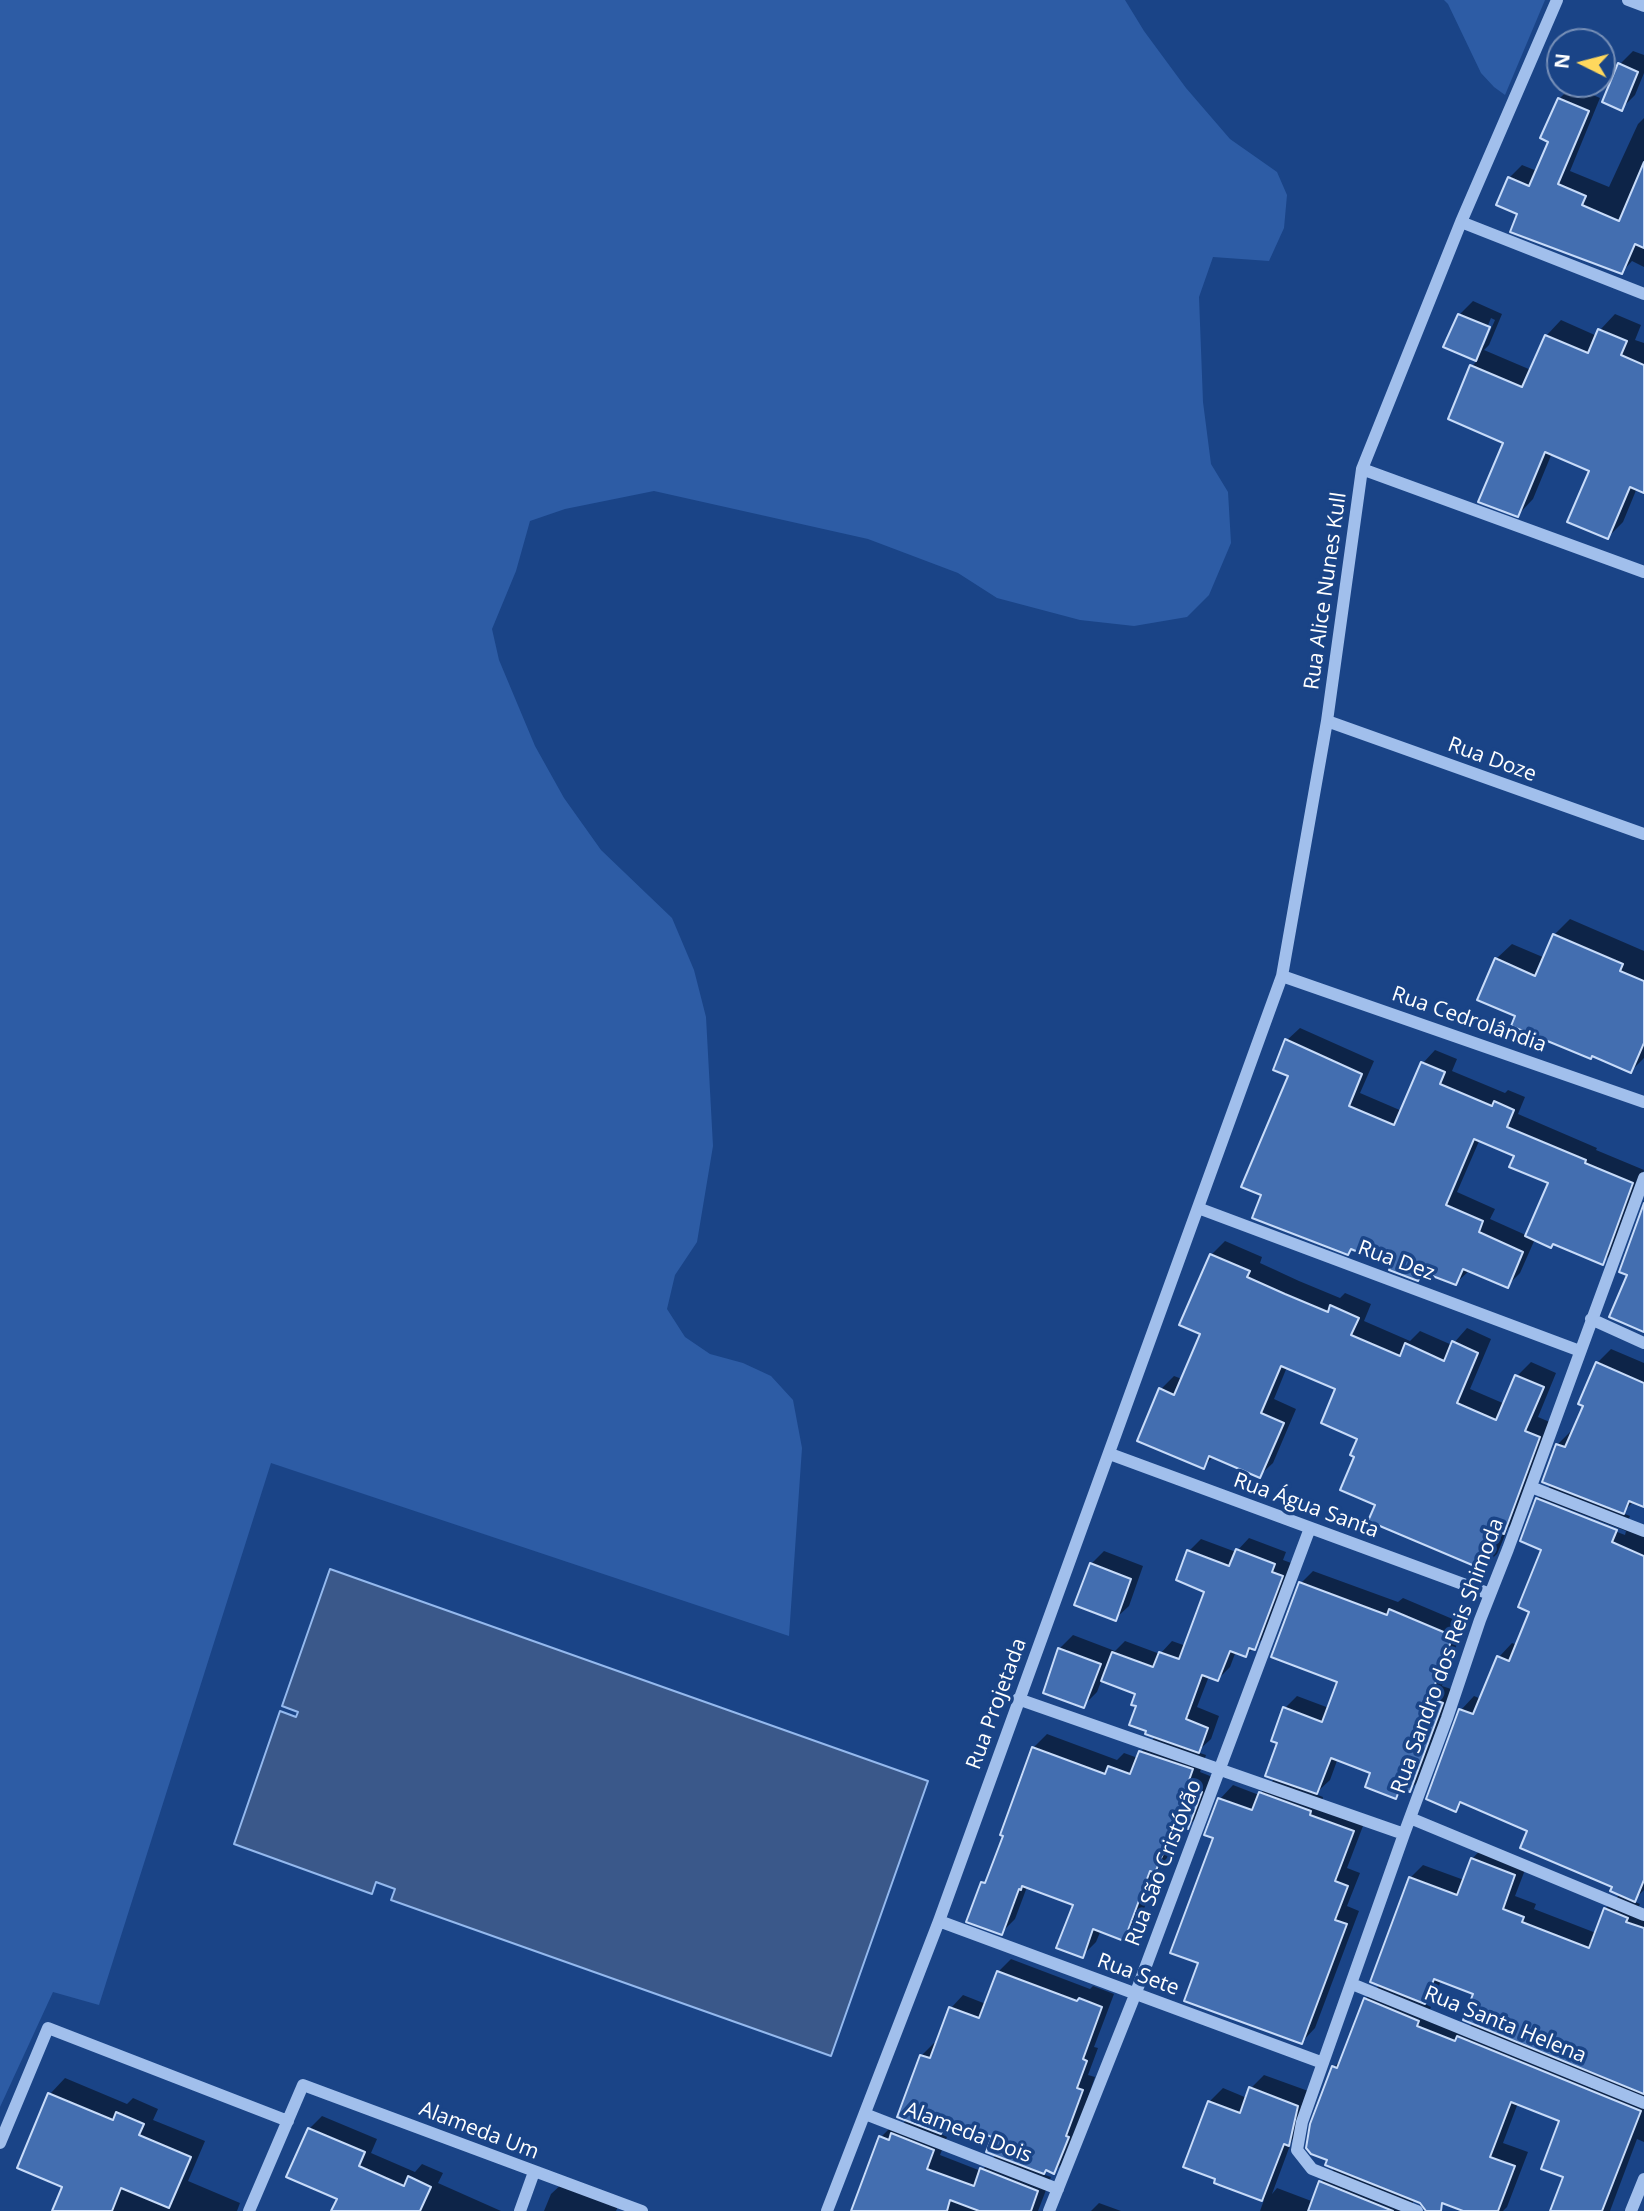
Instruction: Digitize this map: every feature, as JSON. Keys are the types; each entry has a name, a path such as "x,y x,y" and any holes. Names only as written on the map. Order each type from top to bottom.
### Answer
{"street":[{"name":"Rua Alice Nunes Kull","path":"1198,1208 1282,976 1327,721 1362,469 1461,222 1557,0"},
{"path":"1628,0 1644,6"},
{"path":"1461,222 1644,294"},
{"path":"1362,469 1644,572"},
{"name":"Rua Doze","path":"1327,721 1644,834"},
{"name":"Rua Cedrolândia","path":"1282,976 1644,1101"},
{"name":"Rua Sandro dos Reis Shimoda","path":"1417,2211 1312,2169 1297,2150 1302,2122 1490,1594 1644,1178"},
{"name":"Rua Dez","path":"1198,1208 1580,1351"},
{"name":"Rua Projetada","path":"827,2211 939,1921 1198,1208"},
{"path":"1591,1319 1644,1343"},
{"name":"Rua Água Santa","path":"1110,1454 1490,1594"},
{"path":"1531,1487 1644,1531"},
{"name":"Rua São Cristóvão","path":"1049,2211 1135,1995 1310,1528"},
{"path":"1018,1699 1404,1834"},
{"path":"1410,1818 1644,1915"},
{"name":"Rua Sete","path":"939,1921 1323,2063"},
{"name":"Rua Santa Helena","path":"1352,1984 1644,2103"},
{"path":"0,2143 48,2028 288,2121 248,2211"},
{"name":"Alameda Um","path":"288,2121 303,2085 642,2211"},
{"name":"Alameda Dois","path":"865,2114 1058,2189"},
{"path":"520,2211 534,2172"},
{"path":"1631,2211 1644,2179"}],"shaded area":[{"path":"0,0 1125,0 1186,88 1230,139 1277,172 1287,195 1284,228 1269,261 1213,257 1199,297 1203,402 1211,464 1228,492 1231,543 1209,595 1187,617 1134,626 1080,620 997,598 958,573 868,539 654,491 565,509 530,521 516,571 492,629 499,660 535,746 564,798 601,850 672,918 694,970 706,1017 713,1146 697,1242 675,1275 667,1309 685,1337 710,1354 743,1363 771,1376 793,1400 802,1448 789,1636 271,1463 99,2005 53,1992 0,2107"},
{"path":"1444,0 1545,0 1505,95 1481,73"},
{"path":"330,1569 928,1781 831,2056 391,1900 395,1889 376,1882 372,1894 234,1844 280,1711 296,1717 298,1712 282,1706"}],"building":[{"path":"1618,63 1638,72 1622,111 1602,102 1604,98 1616,98"},
{"path":"1558,98 1589,111 1558,184 1586,196 1582,205 1619,221 1644,162 1644,248 1635,244 1622,274 1510,232 1517,214 1496,205 1508,177 1529,186 1548,142 1540,138"},
{"path":"1458,314 1490,327 1476,361 1443,347"},
{"path":"1598,329 1627,341 1621,355 1644,365 1644,493 1630,487 1608,539 1567,522 1589,471 1545,452 1518,517 1478,502 1503,443 1448,419 1470,365 1522,387 1545,335 1588,353"},
{"path":"1553,934 1623,964 1620,971 1644,981 1644,1043 1631,1073 1511,1026 1515,1016 1477,1000 1495,958 1535,976"},
{"path":"1285,1039 1362,1074 1349,1106 1394,1125 1421,1062 1445,1072 1440,1084 1492,1106 1494,1101 1514,1110 1507,1127 1633,1183 1603,1265 1553,1244 1551,1248 1525,1236 1548,1183 1509,1167 1514,1156 1474,1139 1446,1205 1483,1221 1479,1232 1523,1252 1508,1288 1463,1269 1456,1285 1422,1272 1418,1281 1389,1270 1391,1266 1351,1249 1348,1255 1252,1218 1261,1195 1241,1187 1288,1076 1273,1070"},
{"path":"1644,1203 1644,1332 1609,1317 1627,1275 1619,1272"},
{"path":"1210,1254 1250,1271 1247,1277 1285,1294 1328,1312 1330,1305 1359,1318 1351,1335 1400,1356 1405,1343 1444,1361 1452,1341 1478,1353 1457,1403 1496,1420 1515,1375 1544,1387 1525,1431 1540,1437 1504,1534 1499,1532 1484,1570 1368,1521 1375,1505 1340,1490 1354,1457 1350,1455 1357,1439 1321,1423 1335,1389 1281,1366 1261,1413 1284,1423 1260,1478 1209,1456 1204,1469 1137,1441 1159,1388 1174,1395 1200,1334 1179,1325"},
{"path":"1596,1362 1644,1383 1644,1507 1629,1501 1624,1514 1542,1482 1556,1444 1565,1447 1583,1406 1578,1404"},
{"path":"1536,1498 1617,1530 1612,1542 1644,1556 1644,1880 1635,1902 1610,1891 1612,1887 1520,1848 1527,1831 1460,1802 1456,1812 1426,1799 1459,1709 1473,1714 1497,1656 1509,1661 1529,1612 1518,1607 1541,1550 1520,1541"},
{"path":"1236,1549 1275,1564 1272,1572 1283,1576 1255,1650 1249,1648 1246,1657 1230,1651 1218,1681 1202,1675 1186,1719 1208,1728 1199,1753 1145,1734 1146,1731 1129,1725 1136,1706 1131,1705 1135,1694 1101,1681 1112,1652 1153,1667 1159,1652 1179,1659 1204,1592 1176,1580 1187,1550 1229,1566"},
{"path":"1090,1563 1131,1579 1116,1621 1074,1605"},
{"path":"1299,1582 1387,1615 1389,1609 1453,1636 1430,1698 1443,1703 1410,1792 1400,1788 1396,1799 1365,1787 1370,1773 1331,1758 1317,1794 1265,1776 1277,1743 1271,1741 1283,1707 1322,1722 1337,1682 1271,1657"},
{"path":"1058,1648 1101,1664 1084,1708 1043,1693"},
{"path":"1032,1747 1105,1774 1108,1766 1130,1774 1139,1751 1193,1769 1187,1786 1202,1792 1188,1829 1175,1824 1155,1873 1150,1871 1124,1941 1093,1929 1083,1958 1056,1948 1073,1905 1022,1886 1002,1935 966,1922 1003,1836 1000,1835"},
{"path":"1259,1792 1311,1811 1310,1815 1354,1831 1335,1881 1348,1886 1335,1920 1347,1924 1302,2044 1184,2001 1198,1963 1170,1953 1213,1838 1204,1835 1218,1798 1252,1810"},
{"path":"1471,1858 1515,1875 1503,1909 1524,1917 1522,1922 1589,1948 1604,1908 1628,1918 1626,1922 1644,1928 1644,2094 1463,2020 1473,1994 1434,1979 1425,2004 1370,1982 1409,1877 1457,1895"},
{"path":"997,1971 1077,2001 1079,1998 1102,2007 1083,2059 1087,2061 1077,2088 1083,2090 1066,2136 1069,2137 1054,2174 1046,2170 1044,2174 986,2152 992,2137 946,2120 941,2134 897,2117 920,2055 930,2058 949,2007 979,2018"},
{"path":"1364,1998 1419,2021 1417,2026 1455,2041 1457,2036 1641,2111 1602,2211 1550,2211 1563,2177 1541,2169 1559,2121 1511,2102 1490,2157 1515,2166 1498,2211 1463,2211 1442,2203 1441,2211 1426,2211 1420,2203 1325,2165 1327,2160 1311,2154 1306,2148 1310,2124 1332,2066 1337,2068"},
{"path":"1249,2087 1298,2106 1289,2146 1284,2144 1262,2201 1214,2183 1215,2179 1183,2167 1208,2101 1240,2113"},
{"path":"48,2093 113,2120 116,2112 144,2124 139,2135 191,2157 169,2208 121,2188 112,2211 52,2211 62,2187 17,2168"},
{"path":"308,2128 365,2152 359,2166 404,2186 408,2176 431,2187 420,2211 331,2211 337,2199 286,2177"},
{"path":"891,2133 934,2150 927,2169 974,2186 980,2168 1038,2191 1031,2211 979,2211 950,2200 947,2211 851,2211 879,2136 889,2140"},
{"path":"1319,2181 1393,2211 1308,2211"}]}
